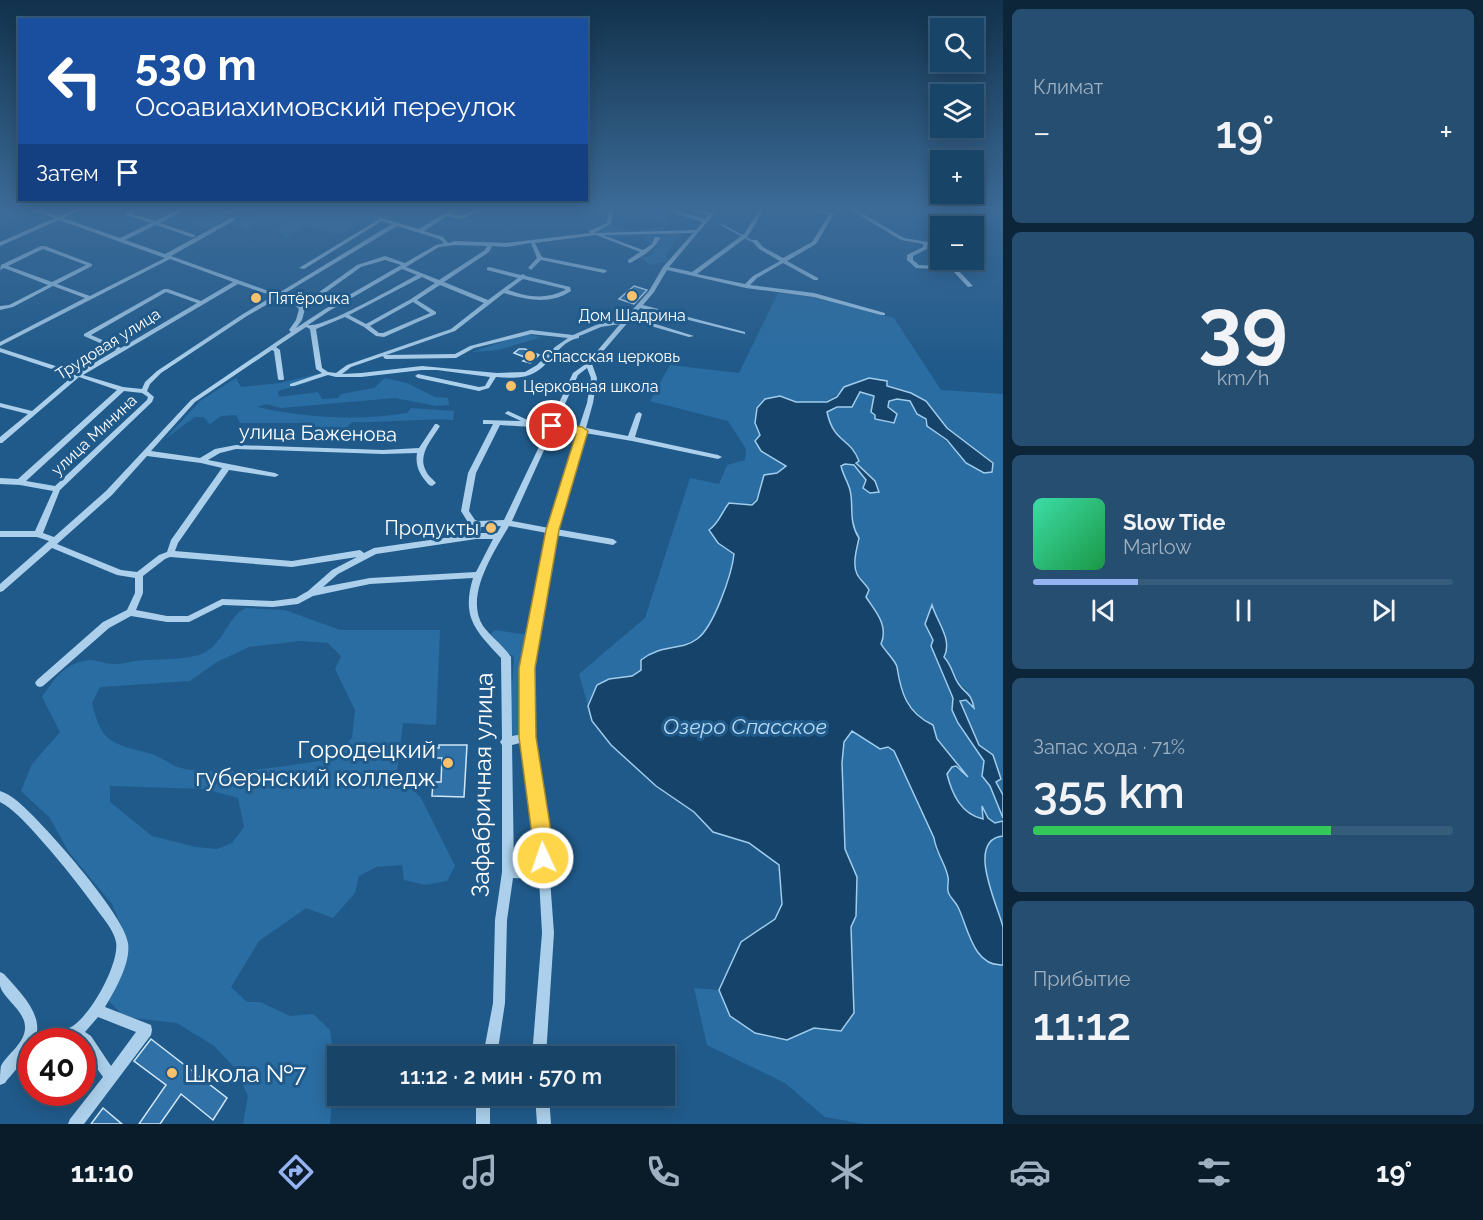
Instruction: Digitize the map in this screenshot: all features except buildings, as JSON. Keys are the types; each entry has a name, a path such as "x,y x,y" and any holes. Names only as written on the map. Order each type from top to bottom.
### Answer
{"street":[{"path":"0,308 11,306 90,265 80,261"},
{"path":"0,344 160,261"},
{"path":"181,261 278,295 301,308 316,312 327,310"},
{"path":"302,268 313,261"},
{"name":"улица Минина","path":"38,534 57,489 150,401 150,397 144,391 147,383 159,372 334,261"},
{"path":"286,338 299,320 301,308 359,266 374,261"},
{"path":"393,261 489,303"},
{"path":"0,589 109,493 193,401 327,310 412,261"},
{"path":"366,326 412,300 471,261"},
{"path":"531,268 537,261"},
{"path":"557,261 604,271"},
{"path":"311,593 370,581 478,575 552,426 575,374 589,364 639,306 671,261"},
{"path":"693,274 710,261"},
{"path":"746,286 755,277 783,261"},
{"path":"785,261 816,279"},
{"path":"912,261 918,267 953,268 970,286"},
{"path":"1,267 90,298"},
{"path":"666,268 746,286 814,295 883,314"},
{"path":"489,269 568,288 568,291 545,300 504,291"},
{"path":"304,325 313,328 345,315 422,275"},
{"path":"292,385 326,374 339,373 349,366 453,330 523,276"},
{"name":"Трудовая улица","path":"0,441 78,375 239,281"},
{"path":"121,350 86,335 166,290 201,303"},
{"path":"345,315 378,335 384,335 434,313 412,300"},
{"path":"639,306 743,333"},
{"path":"339,373 345,376 365,375 433,367 494,375 526,374 541,366 558,347 614,322 626,320 692,336"},
{"path":"313,328 320,369 326,374"},
{"path":"379,356 451,357 472,347 531,332 577,337"},
{"path":"272,348 277,350 281,379"},
{"path":"0,350 122,389 144,391"},
{"path":"540,1046 548,933 541,825 528,737 527,668 552,530 582,431 594,378 589,364"},
{"path":"418,376 479,388 487,387 494,375"},
{"name":"улица Минина","path":"20,482 122,389"},
{"path":"0,405 33,412"},
{"path":"508,413 530,422"},
{"path":"631,438 639,414"},
{"path":"485,422 530,422 631,438 718,457"},
{"path":"498,422 472,473 465,511 472,522 477,524 505,523 613,542"},
{"name":"улица Баженова","path":"432,483 421,472 418,465 421,450 437,426"},
{"name":"улица Баженова","path":"201,461 218,451 236,447 383,452 421,450"},
{"path":"146,453 275,475"},
{"path":"170,554 174,542 227,467"},
{"path":"0,481 20,482"},
{"name":"улица Минина","path":"20,482 57,489"},
{"path":"476,536 477,524"},
{"path":"0,534 38,534 120,573 139,575 162,556 170,554 292,564 360,553"},
{"path":"130,612 167,619 189,619 222,603 273,604 298,601 335,572 374,551 476,536 496,536"},
{"path":"40,683 106,625 130,612 139,593 139,575"},
{"name":"Зафабричная улица","path":"478,575 473,610 478,626 506,657 508,872 501,920 499,1003 491,1046"},
{"path":"506,742 528,737"},
{"path":"0,796 18,805 52,845 112,921 122,942 122,958 97,1010 79,1028"},
{"path":"508,872 543,874"},
{"path":"0,978 30,1013 33,1028"},
{"path":"75,1124 146,1030 97,1010"},
{"path":"0,1078 18,1055"},
{"path":"96,1055 111,1077"},
{"path":"483,1106 483,1124"},
{"path":"543,1106 544,1124"}],"shaded area":[{"path":"645,261 666,261 650,265"},
{"path":"778,293 814,297 894,318 941,390 1003,394 1003,795 995,782 1001,779 993,755 979,745 960,700 966,700 967,690 944,657 946,637 932,606 930,611 931,647 953,698 952,711 984,761 982,776 990,786 1003,818 1001,823 995,824 983,809 983,820 975,817 959,802 947,773 952,767 965,773 937,739 933,725 917,715 907,701 896,665 881,643 882,624 866,597 866,584 856,568 859,538 854,525 850,490 841,466 845,463 854,465 866,480 863,483 879,492 875,481 856,463 859,461 856,453 836,436 826,412 847,405 860,392 874,395 871,412 890,424 889,401 897,399 910,401 929,427 966,463 993,463 947,428 926,401 911,393 887,386 887,381 844,387 838,394 823,402 806,403 780,396 755,423 760,435 786,466 777,473 764,475 752,503 723,510 720,522 709,530 718,543 734,554 726,586 711,622 696,639 675,648 640,672 618,680 603,682 588,706 579,674 645,618 690,478 719,484 727,465 745,460 746,449 728,421 650,401 670,365 739,373"},
{"path":"526,334 542,337 498,350 472,352"},
{"path":"317,374 309,382 278,391 279,397 318,392 322,399 338,398 341,394 374,388 385,378 407,383 435,397 448,398 449,405 436,406 395,398 281,408 266,404 257,407 294,414 350,418 407,413 411,408 454,411 453,420 352,422 346,428 311,427 304,423 240,423 236,415 221,416 210,424 203,417 195,417 165,439 200,401 236,378 241,387 280,383"},
{"path":"246,608 285,610 340,630 440,630 436,725 403,723 397,772 421,798 455,866 447,881 426,885 404,880 402,865 376,867 359,876 355,893 333,918 306,908 259,941 231,987 247,1002 260,1002 290,1016 313,1014 330,1030 332,1046 327,1046 327,1106 332,1106 330,1124 243,1124 248,1096 235,1068 214,1046 177,1023 124,1017 107,999 123,970 127,939 112,904 68,851 50,818 21,791 32,764 60,732 42,697 62,672 74,664 90,660 117,664 199,655 214,646 233,618","holes":["300,641 328,643 341,656 335,669 355,710 352,738 332,759 235,771 197,771 181,768 156,755 119,744 105,735 96,717 92,703 100,687 190,681 217,662 249,647","110,786 205,789 238,798 244,827 232,843 217,849 196,847 152,836 110,802"]},
{"path":"495,630 528,635 523,664 522,733 509,738 514,656 506,653 489,636"},
{"path":"852,731 880,749 888,747 894,751 934,838 935,850 942,858 948,875 948,892 962,919 995,966 1003,965 1003,1124 863,1124 825,1117 785,1083 707,1045 694,988 719,990 730,1016 787,1040 814,1028 841,1031 854,1013 851,927 856,916 857,877 845,849 842,763 844,742"},
{"path":"1003,836 1003,927 986,873 985,851 988,842"}],"water":[{"name":"Озеро Спасское","path":"869,378 887,381 887,386 911,393 926,401 947,428 993,463 992,472 984,473 966,463 947,440 927,426 926,419 917,414 910,401 897,399 889,401 888,407 897,414 894,423 875,419 875,415 871,412 874,396 860,392 852,407 837,407 827,412 834,430 855,453 859,461 856,463 875,481 879,492 870,493 863,488 866,480 854,465 841,466 850,490 852,519 859,538 855,566 858,576 869,590 866,597 882,624 881,644 896,665 903,694 911,708 917,715 933,725 937,739 968,777 956,766 952,767 947,774 952,789 963,808 983,819 982,806 988,818 995,823 1003,821 1003,836 992,840 986,849 985,861 991,890 1003,927 1003,965 985,960 973,944 958,907 949,893 947,872 934,838 894,751 888,747 880,749 852,731 844,742 842,763 845,849 857,877 856,916 851,927 854,1013 841,1031 814,1028 787,1040 755,1033 730,1016 719,990 741,942 775,919 782,904 779,865 749,843 713,832 694,812 656,786 611,745 592,721 588,706 597,685 609,679 632,676 641,670 641,660 648,655 691,643 703,633 710,623 726,586 734,554 718,543 709,530 718,521 729,503 752,505 757,500 764,475 777,473 786,466 761,451 755,441 760,435 755,423 757,408 765,399 780,396 796,402 827,402 837,397 844,387"},
{"path":"932,605 947,644 944,657 958,683 971,699 974,708 966,700 960,701 979,745 993,755 1001,779 996,782 1003,795 1003,818 990,786 982,776 984,761 958,723 952,710 953,698 931,646 933,640 925,624"}],"place":[{"name":"Дом Шадрина","path":"632,296"},
{"name":"Пятёрочка","path":"256,298"},
{"name":"Спасская церковь","path":"530,356"},
{"name":"Церковная школа","path":"511,386"},
{"name":"Продукты","path":"491,528"},
{"name":"Городецкий губернский колледж","path":"448,763"},
{"name":"Школа №7","path":"172,1073"}],"route":[{"path":"543,858 541,825 528,737 527,668 552,530 582,431 552,426"}]}
